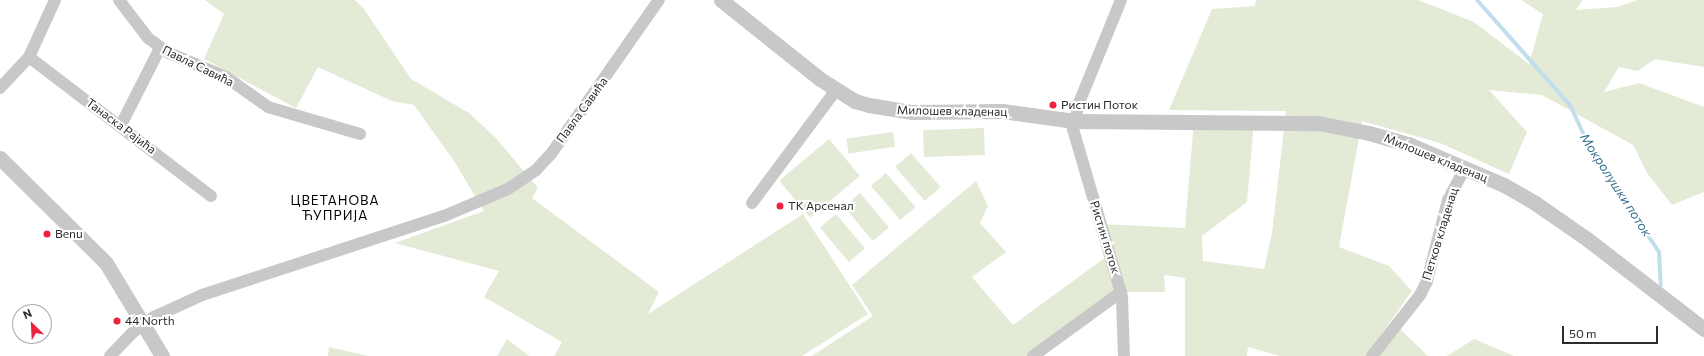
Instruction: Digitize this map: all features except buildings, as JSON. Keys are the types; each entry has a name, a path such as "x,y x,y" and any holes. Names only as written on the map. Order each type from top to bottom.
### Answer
{"street":[{"path":"0,88 29,57 55,0"},
{"name":"Павла Савића","path":"119,0 140,30 160,48 185,61 226,78 268,107 360,134"},
{"name":"Павла Савића","path":"110,356 144,324 160,314 218,289 486,200 508,189 544,162 659,0"},
{"name":"Милошев кладенац","path":"721,0 836,90 855,101 896,110 1002,111 1074,121 1276,121 1336,126 1408,144 1465,168 1535,203 1587,239 1704,329"},
{"path":"1074,121 1079,103 1121,0"},
{"path":"121,125 160,48"},
{"name":"Танаска Рајића","path":"29,57 121,125 211,196"},
{"path":"752,204 836,90"},
{"name":"Ристин поток","path":"1074,121 1075,136 1121,292 1125,333 1124,356"},
{"path":"0,158 106,263 162,356"},
{"name":"Петков кладенац","path":"1372,356 1420,295 1427,281 1448,200 1465,168"},
{"path":"1033,356 1121,292"}],"green space":[{"path":"205,0 355,0 364,9 411,79 469,113 496,138 538,188 532,198 659,292 648,314 803,214 868,314 802,356 554,356 562,342 484,297 499,271 395,243 484,211 454,161 414,105 392,101 318,67 296,108 204,59 224,14"},
{"path":"1256,0 1418,0 1474,22 1529,64 1543,14 1521,0 1583,0 1576,10 1617,7 1638,0 1704,0 1704,67 1655,59 1638,71 1619,67 1604,92 1639,83 1704,107 1704,192 1672,205 1647,173 1633,145 1542,95 1489,90 1527,132 1509,174 1440,143 1362,121 1339,247 1389,266 1412,291 1366,356 1280,356 1248,347 1247,356 1185,356 1185,278 1164,275 1165,292 1121,292 1033,356 812,356 873,316 852,285 976,181 988,206 980,223 1006,252 972,277 1013,325 1110,254 1101,224 1185,228 1194,121 1254,121 1247,202 1202,236 1203,261 1264,269 1272,233 1286,111 1169,110 1212,9 1255,6"},
{"path":"984,128 985,155 924,157 923,130"},
{"path":"893,132 895,147 849,153 846,139"},
{"path":"829,139 860,176 810,218 779,181"},
{"path":"911,153 941,187 925,201 895,167"},
{"path":"886,173 916,207 900,220 871,186"},
{"path":"860,193 889,227 873,241 844,206"},
{"path":"836,214 865,248 849,262 820,227"},
{"path":"1397,326 1428,356 1372,356"},
{"path":"507,339 529,356 497,356"},
{"path":"1474,339 1514,356 1447,356"},
{"path":"329,347 368,356 328,356"}],"waterway":[{"name":"Мокролушки поток","path":"1477,0 1570,105 1588,144 1659,252 1661,285"}],"place":[{"name":"Ристин Поток","path":"1053,105"},
{"name":"ТК Арсенал","path":"780,206"},
{"name":"Benu","path":"47,234"},
{"name":"44 North","path":"117,321"}],"district":[{"name":"ЦВЕТАНОВА ЋУПРИЈА","path":"335,208"}]}
